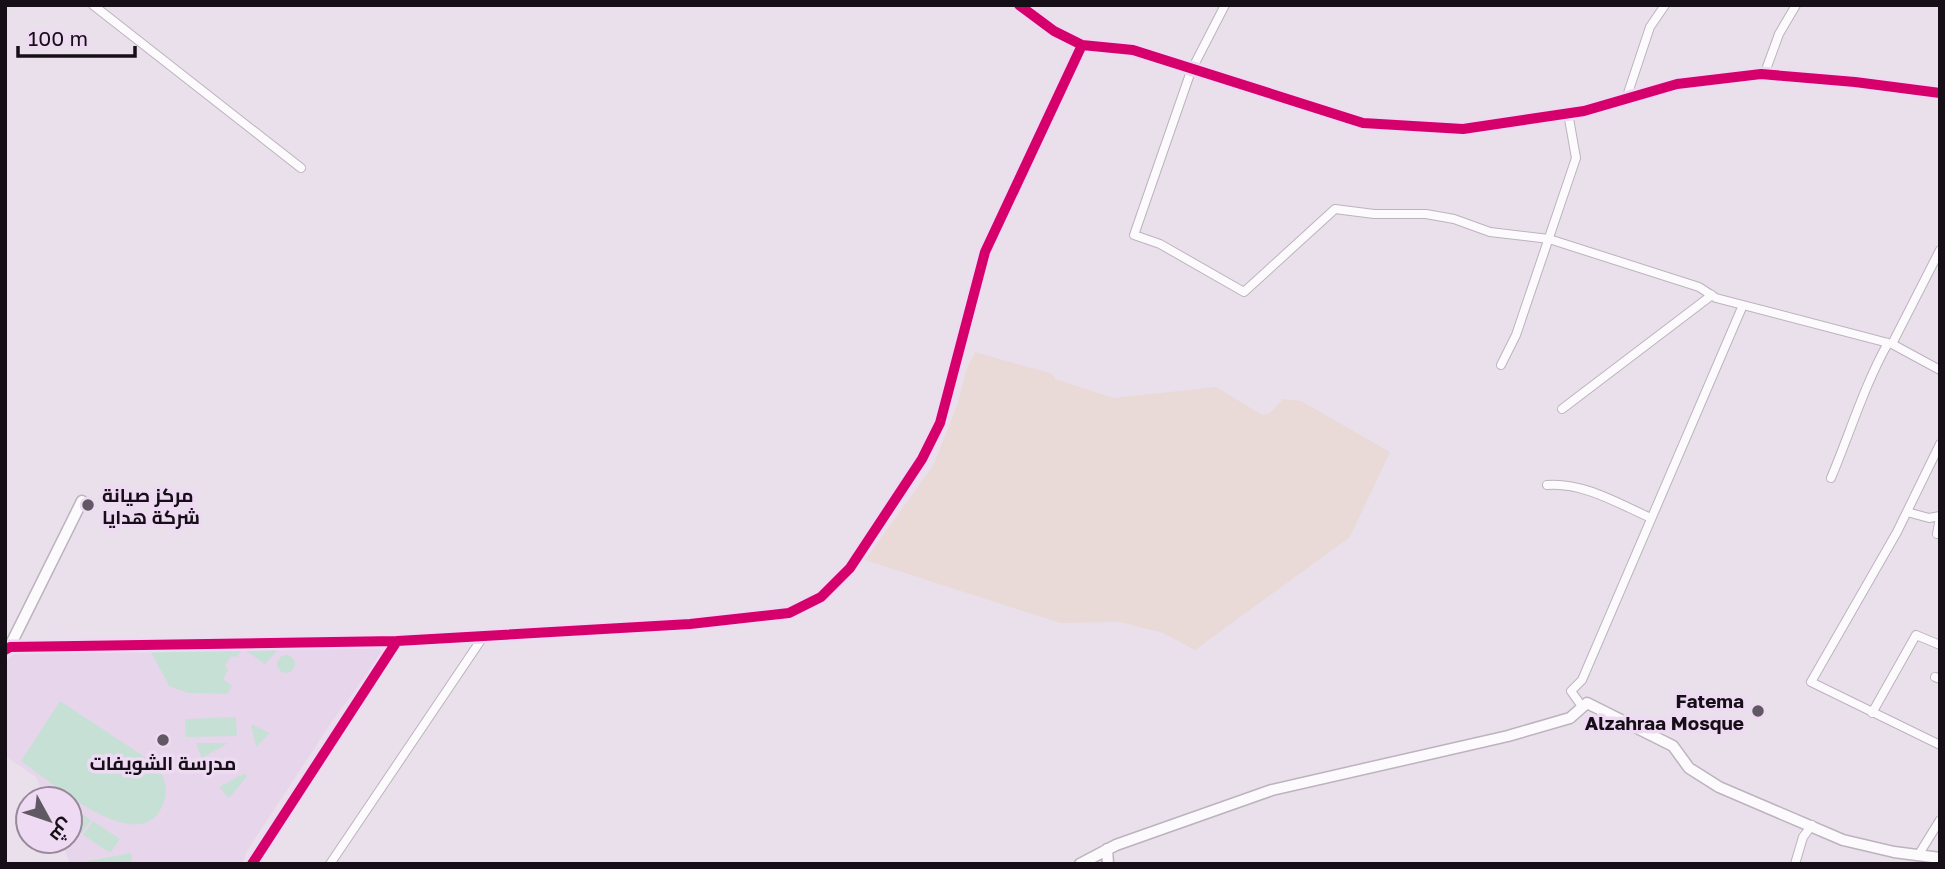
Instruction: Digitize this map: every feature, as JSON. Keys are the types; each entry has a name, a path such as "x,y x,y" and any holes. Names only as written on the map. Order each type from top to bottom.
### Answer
{"street":[{"path":"93,5 302,168"},
{"path":"1019,5 1054,31 1082,45 1133,50 1191,71 1363,123 1462,129 1568,113 1677,84 1764,75 1855,82 1940,93"},
{"path":"1225,5 1191,71 1134,235 1160,244 1244,292 1335,209 1374,214 1426,214 1454,219 1490,232 1549,239 1699,287 1712,295 1743,305 1890,344 1940,370"},
{"path":"1626,99 1650,27 1665,5"},
{"path":"1764,75 1779,34 1796,5"},
{"path":"82,501 7,650 397,641 690,624 789,613 821,597 850,568 922,459 940,423 985,252 1082,45"},
{"path":"1501,365 1516,335 1576,158 1568,113"},
{"path":"1831,478 1856,419 1867,380 1890,344 1940,250"},
{"path":"1562,409 1712,295"},
{"path":"1581,705 1571,691 1582,680 1743,305"},
{"path":"1940,444 1907,512 1811,682 1940,745"},
{"path":"1547,485 1562,484 1592,492 1651,518"},
{"path":"1907,512 1930,518 1940,516 1937,534"},
{"path":"330,864 485,634"},
{"path":"1871,713 1916,635 1940,645"},
{"path":"252,864 397,641"},
{"path":"1080,864 1107,849 1272,790 1449,752 1520,733 1570,718 1581,705 1591,703 1673,747 1689,768 1719,787 1843,840 1940,858"},
{"path":"1919,854 1940,820"},
{"path":"1795,864 1803,837 1812,825"},
{"path":"1107,849 1108,864"}],"shaded area":[{"path":"975,352 1053,374 1055,379 1113,398 1216,387 1262,415 1270,413 1283,399 1301,401 1390,452 1350,537 1195,650 1163,633 1120,622 1060,623 865,560 933,466"},
{"name":"مدرسة الشويفات","path":"281,646 379,648 382,653 331,723 247,851 242,864 70,864 66,855 84,855 84,785 39,785 36,777 5,756 5,664 16,653"}],"green space":[{"path":"281,646 265,664 243,649 236,657 231,656 225,666 228,670 223,679 232,686 227,694 188,693 169,686 150,650"},
{"path":"286,655 292,658 295,664 292,670 286,673 280,670 277,664 280,658"},
{"path":"60,701 154,763 163,778 166,794 162,807 150,821 134,824 114,820 84,805 84,785 54,785 21,761"},
{"path":"236,717 237,736 186,737 185,719"},
{"path":"251,724 270,733 256,747"},
{"path":"196,743 228,743 202,758"},
{"path":"245,773 247,777 229,798 219,787"},
{"path":"84,815 91,820 84,830"},
{"path":"93,821 120,839 110,853 84,834"},
{"path":"131,853 132,864 72,864"}],"cycle path":[{"path":"1019,5 1054,31 1082,45 1133,50 1363,123 1463,129 1584,111 1677,84 1761,74 1940,93"},
{"path":"397,641 690,624 789,613 821,597 850,568 922,459 940,423 985,252 1082,45"},
{"path":"5,650 10,647 397,641 252,864"}],"place":[{"name":"مركز صيانة شركة هدايا","path":"88,505"},
{"name":"Fatema Alzahraa Mosque","path":"1758,711"},
{"name":"مدرسة الشويفات","path":"163,740"}]}
